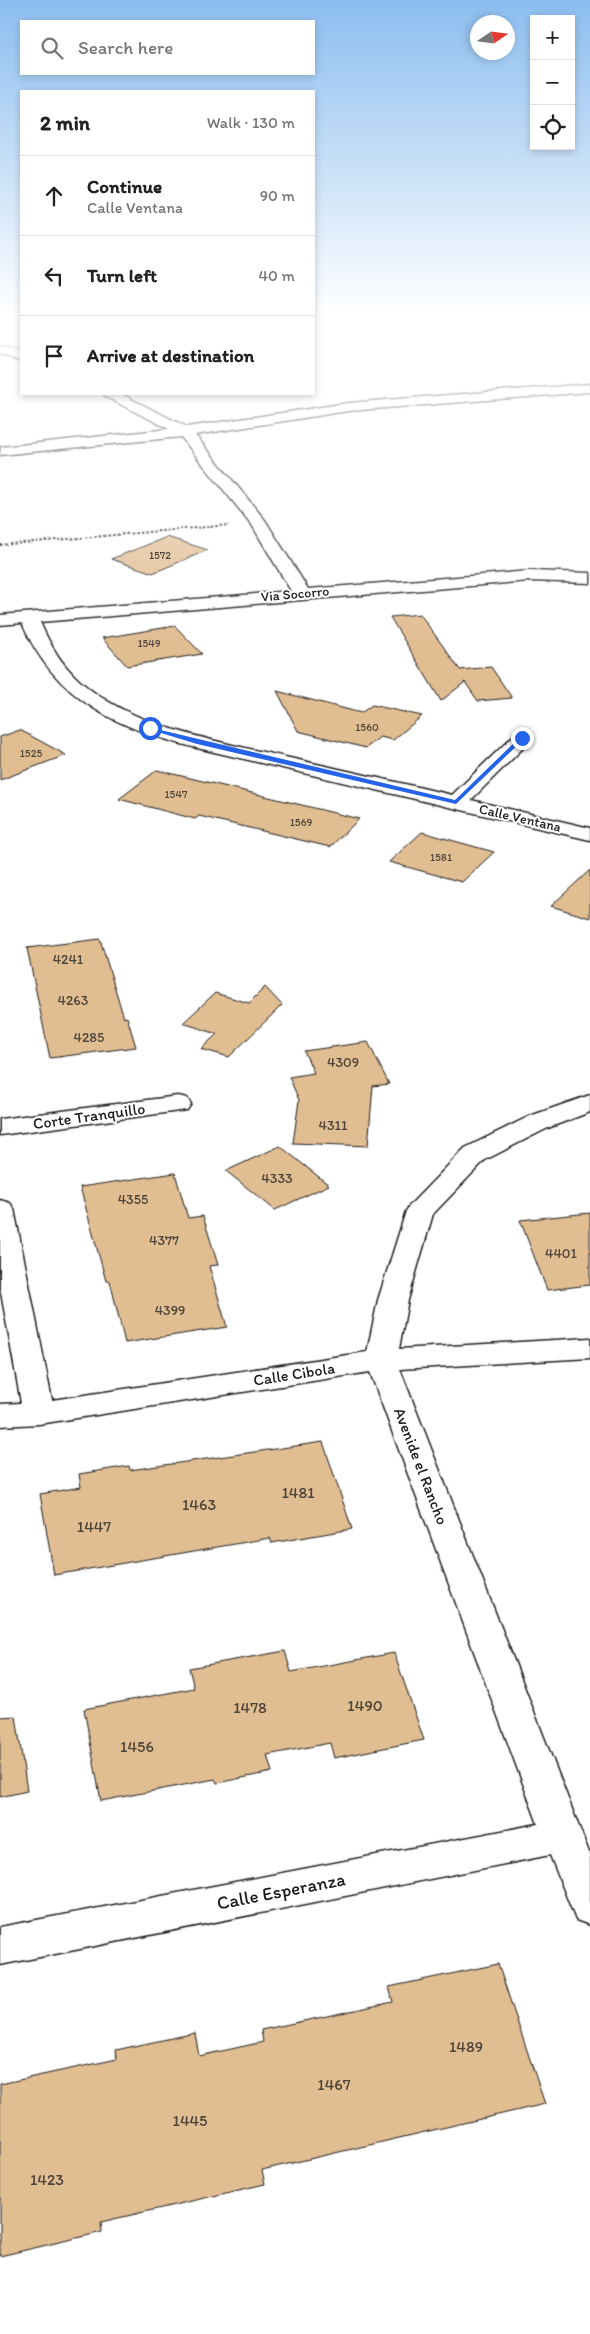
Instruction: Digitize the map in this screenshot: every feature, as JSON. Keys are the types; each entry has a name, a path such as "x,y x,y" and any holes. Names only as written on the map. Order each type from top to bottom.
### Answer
{"street":[{"path":"169,424 185,432 259,523 302,594"},
{"path":"1,451 185,432 238,424"},
{"name":"Via Socorro","path":"0,620 530,576 590,578"},
{"name":"Calle Ventana","path":"28,618 36,640 52,663 74,686 104,708 150,728 197,742 590,834"},
{"path":"456,803 522,738"},
{"path":"381,1360 392,1300 420,1211 475,1154 539,1122 590,1102"},
{"name":"Corte Tranquillo","path":"0,1128 178,1104"},
{"path":"0,1209 39,1413"},
{"name":"Calle Cibola","path":"0,1415 39,1413 381,1360 590,1348"},
{"name":"Avenide el Rancho","path":"381,1360 590,1907"},
{"name":"Calle Esperanza","path":"0,1946 562,1836"}],"path":[{"path":"0,545 259,523"}],"building":[{"path":"167,537 208,550 153,573 111,559"},
{"path":"420,614 460,670 491,667 512,698 478,701 465,682 441,701 390,617"},
{"path":"175,626 202,654 127,666 102,638"},
{"path":"277,691 361,713 372,705 422,716 393,740 380,737 366,748 298,731"},
{"path":"20,730 66,755 0,780 0,737"},
{"path":"157,770 359,819 330,847 199,816 195,819 119,799"},
{"path":"422,832 494,852 462,882 389,862"},
{"path":"590,870 590,918 551,906"},
{"path":"100,939 124,1018 127,1017 136,1047 50,1058 27,948"},
{"path":"265,987 282,1005 229,1057 201,1049 217,1034 183,1023 215,993 249,1003"},
{"path":"368,1042 389,1084 373,1086 368,1146 293,1143 299,1100 289,1077 314,1073 304,1051"},
{"path":"280,1146 329,1185 275,1210 226,1171"},
{"path":"175,1173 188,1218 203,1216 218,1265 209,1266 227,1327 125,1343 110,1281 106,1281 80,1187"},
{"path":"590,1213 590,1285 547,1290 520,1220"},
{"path":"323,1442 352,1529 272,1543 270,1538 54,1575 40,1494 81,1487 79,1474 129,1466 130,1470"},
{"path":"285,1651 291,1672 394,1653 424,1740 334,1758 330,1743 267,1755 272,1772 217,1783 215,1779 101,1801 84,1709 194,1688 189,1668"},
{"path":"16,1716 27,1791 0,1797 0,1717"},
{"path":"498,1964 545,2104 262,2170 265,2184 101,2222 102,2232 0,2256 0,2084 117,2059 116,2050 195,2033 199,2056 263,2042 261,2030 393,2002 389,1987"}],"route":[{"path":"150,728 197,742 456,803 522,738"}]}
